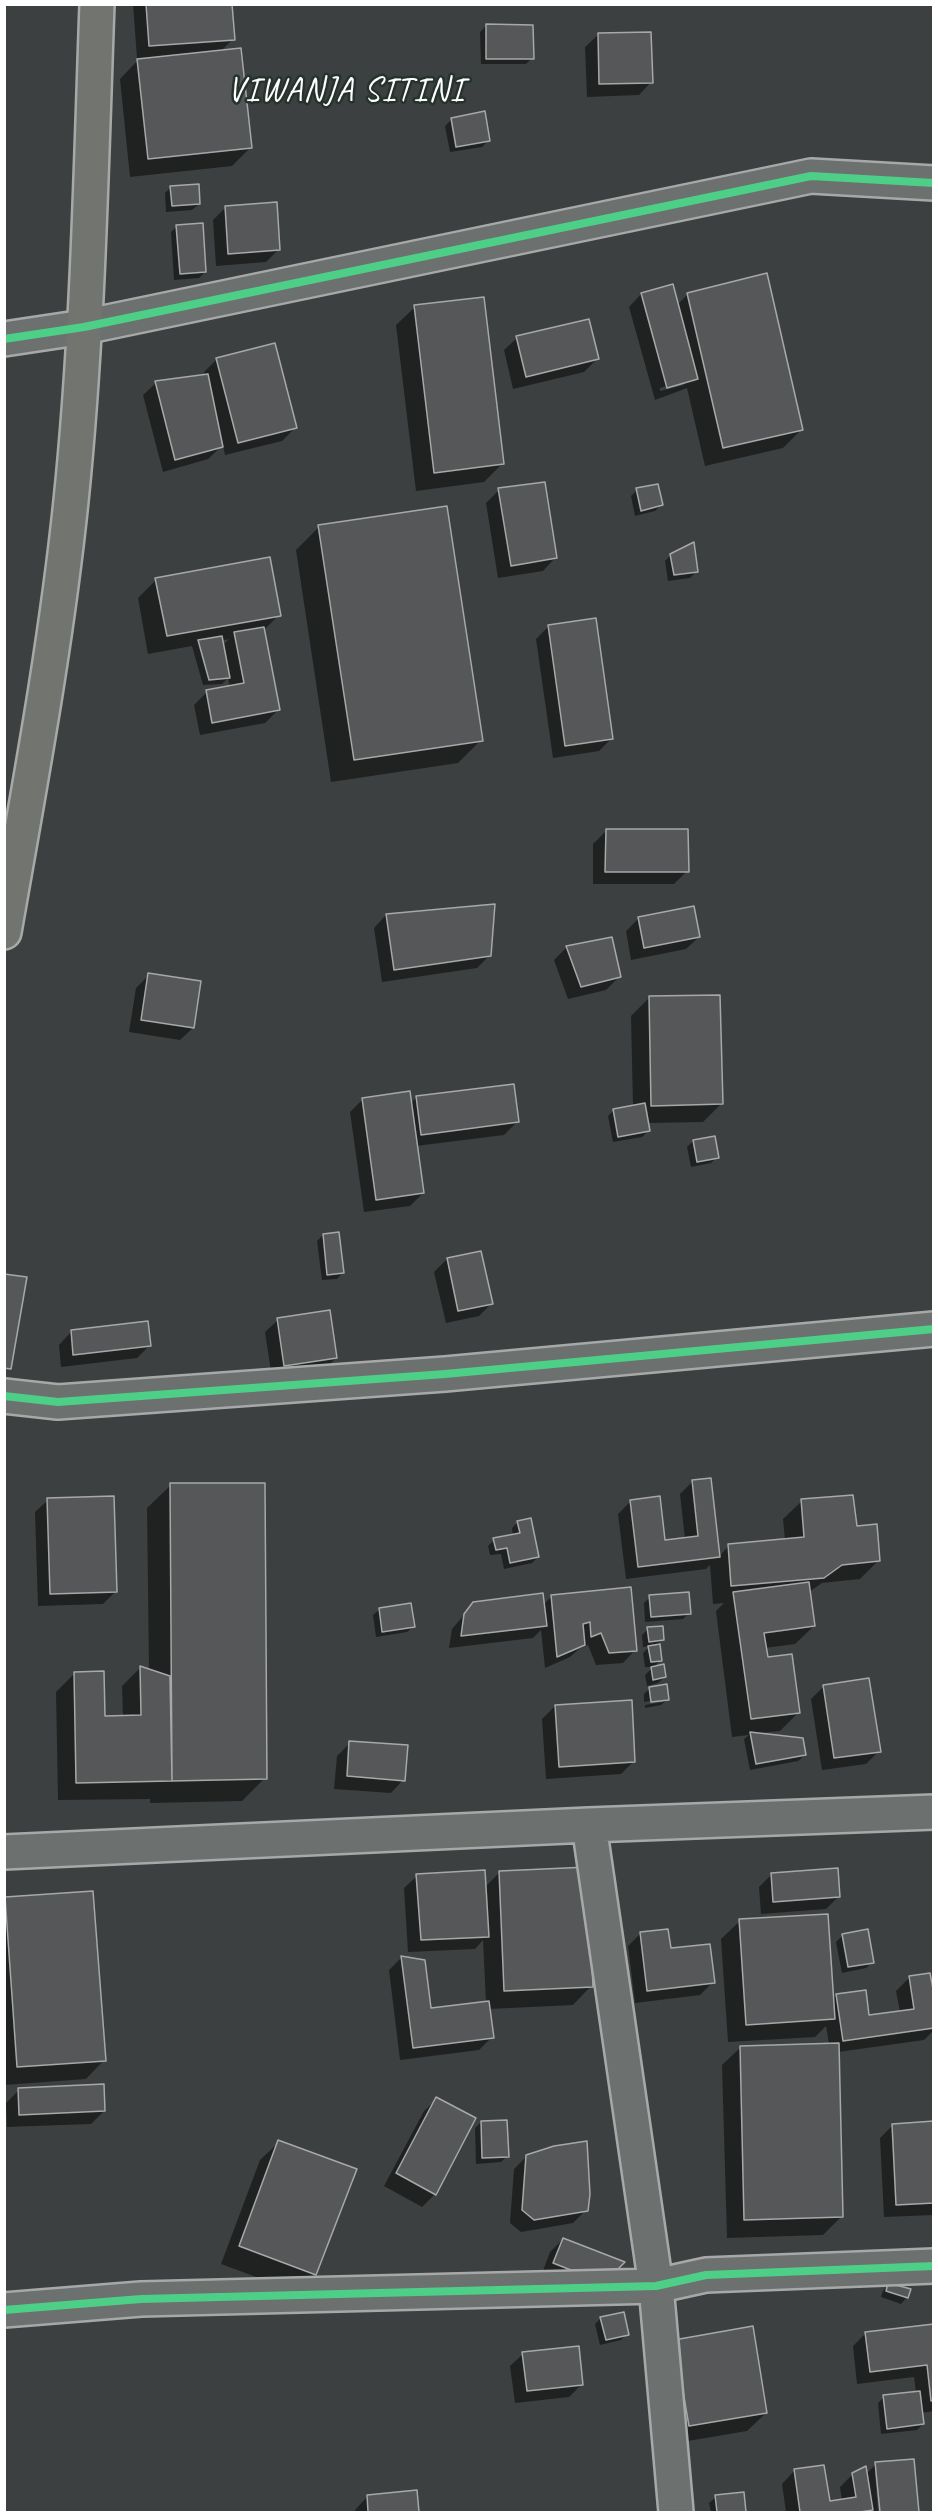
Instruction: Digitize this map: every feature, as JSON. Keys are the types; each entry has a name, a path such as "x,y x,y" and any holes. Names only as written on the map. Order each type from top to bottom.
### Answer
{"main road":[{"path":"4,932 57,623 71,500 84,327 97,4"}],"street":[{"path":"4,339 84,327 811,176 933,183"},
{"path":"4,1396 58,1402 445,1374 933,1329"},
{"path":"4,1852 589,1825 933,1812"},
{"path":"589,1825 656,2286 676,2512"},
{"path":"4,2310 141,2299 656,2286 706,2275 933,2266"}],"building":[{"path":"146,4 232,4 235,40 149,46"},
{"path":"486,24 533,25 534,59 486,59"},
{"path":"651,32 653,83 599,84 598,33"},
{"path":"241,48 252,148 148,159 137,59"},
{"path":"485,111 490,141 456,147 451,118"},
{"path":"199,184 200,204 172,206 170,186"},
{"path":"277,202 280,250 228,254 225,206"},
{"path":"203,223 206,272 180,274 176,225"},
{"path":"767,273 803,430 723,448 687,293"},
{"path":"673,284 698,379 667,388 641,293"},
{"path":"484,297 504,464 434,473 414,305"},
{"path":"589,319 599,359 526,377 516,336"},
{"path":"275,343 297,428 238,443 216,358"},
{"path":"208,374 223,447 175,460 155,381"},
{"path":"545,482 557,558 511,566 498,488"},
{"path":"658,484 663,505 641,511 636,488"},
{"path":"447,506 483,741 354,760 318,525"},
{"path":"694,542 698,572 674,575 670,554"},
{"path":"270,557 281,616 167,636 155,578"},
{"path":"596,618 613,739 565,746 548,625"},
{"path":"264,627 280,710 212,723 206,690 244,683 234,632"},
{"path":"222,636 230,678 209,680 198,640"},
{"path":"606,829 688,829 689,872 605,872"},
{"path":"495,904 491,956 394,970 386,914"},
{"path":"694,906 700,937 644,948 638,917"},
{"path":"612,937 621,977 581,987 566,946"},
{"path":"148,973 201,981 194,1028 141,1020"},
{"path":"720,995 723,1104 651,1106 649,996"},
{"path":"514,1084 519,1122 421,1135 416,1096"},
{"path":"410,1091 424,1193 376,1200 362,1098"},
{"path":"645,1103 650,1131 618,1137 613,1109"},
{"path":"715,1136 719,1158 697,1162 693,1140"},
{"path":"339,1232 344,1273 327,1275 323,1234"},
{"path":"481,1251 493,1304 458,1311 447,1258"},
{"path":"4,1274 27,1277 11,1369 4,1368"},
{"path":"330,1310 337,1358 284,1366 277,1318"},
{"path":"148,1321 151,1346 73,1355 71,1330"},
{"path":"711,1478 720,1557 638,1567 630,1500 660,1496 665,1540 698,1536 692,1480"},
{"path":"170,1483 265,1483 267,1779 172,1781"},
{"path":"853,1495 857,1526 877,1524 880,1561 842,1565 824,1578 731,1586 728,1544 804,1537 801,1499"},
{"path":"114,1496 117,1592 50,1594 47,1498"},
{"path":"531,1518 539,1557 510,1563 507,1548 496,1550 493,1538 520,1533 517,1521"},
{"path":"809,1582 815,1626 764,1633 768,1657 792,1654 800,1713 751,1719 733,1592"},
{"path":"631,1587 637,1651 609,1653 601,1633 591,1637 590,1622 583,1624 585,1645 557,1657 551,1595"},
{"path":"689,1592 691,1614 651,1617 649,1595"},
{"path":"543,1593 547,1626 461,1636 464,1614 473,1602"},
{"path":"411,1603 415,1627 382,1632 379,1608"},
{"path":"663,1626 664,1640 649,1642 647,1627"},
{"path":"660,1644 662,1661 651,1662 648,1646"},
{"path":"664,1664 666,1677 653,1680 651,1667"},
{"path":"140,1666 170,1676 172,1781 76,1783 74,1672 104,1671 105,1716 141,1715"},
{"path":"869,1678 881,1752 834,1758 823,1685"},
{"path":"667,1684 669,1700 651,1702 649,1687"},
{"path":"632,1700 635,1762 559,1767 555,1705"},
{"path":"750,1732 803,1738 806,1755 756,1764"},
{"path":"349,1741 408,1745 405,1781 347,1776"},
{"path":"588,1867 593,1987 504,1991 499,1871"},
{"path":"838,1868 840,1897 773,1902 771,1873"},
{"path":"485,1870 489,1937 421,1940 416,1874"},
{"path":"93,1891 106,2061 17,2067 5,1897"},
{"path":"828,1914 835,2019 746,2025 739,1919"},
{"path":"668,1929 671,1948 710,1944 715,1983 647,1991 640,1932"},
{"path":"868,1929 874,1963 848,1967 842,1934"},
{"path":"401,1956 425,1960 431,2008 489,2001 494,2038 413,2048"},
{"path":"930,1973 934,1994 934,2028 843,2041 836,1994 866,1990 869,2015 914,2009 909,1976"},
{"path":"839,2043 843,2217 744,2220 740,2046"},
{"path":"104,2084 105,2111 19,2115 18,2088"},
{"path":"436,2097 476,2118 436,2195 396,2173"},
{"path":"507,2120 509,2157 482,2158 481,2121"},
{"path":"934,2121 934,2203 896,2205 892,2124"},
{"path":"278,2140 357,2169 316,2275 239,2246"},
{"path":"587,2141 590,2194 588,2211 534,2220 522,2210 526,2155 554,2146"},
{"path":"563,2238 625,2262 604,2283 553,2263"},
{"path":"888,2283 911,2289 908,2298 886,2291"},
{"path":"624,2312 629,2335 606,2340 600,2317"},
{"path":"934,2324 934,2400 931,2401 927,2365 870,2372 865,2332"},
{"path":"753,2326 767,2413 689,2426 674,2340"},
{"path":"579,2346 583,2385 527,2391 522,2352"},
{"path":"920,2391 924,2424 887,2429 883,2395"},
{"path":"914,2459 919,2512 880,2512 875,2462"},
{"path":"824,2465 830,2501 856,2497 852,2473 866,2466 873,2510 800,2512 794,2469"},
{"path":"417,2490 419,2512 368,2512 367,2495"},
{"path":"744,2492 746,2512 717,2512 715,2495"}],"cycle path":[{"path":"4,339 84,327 811,176 934,183"},
{"path":"4,1396 58,1402 445,1374 934,1329"},
{"path":"4,2310 141,2299 656,2286 706,2275 934,2266"}],"district":[{"name":"VIWANJA SITINI","path":"346,91"}]}
